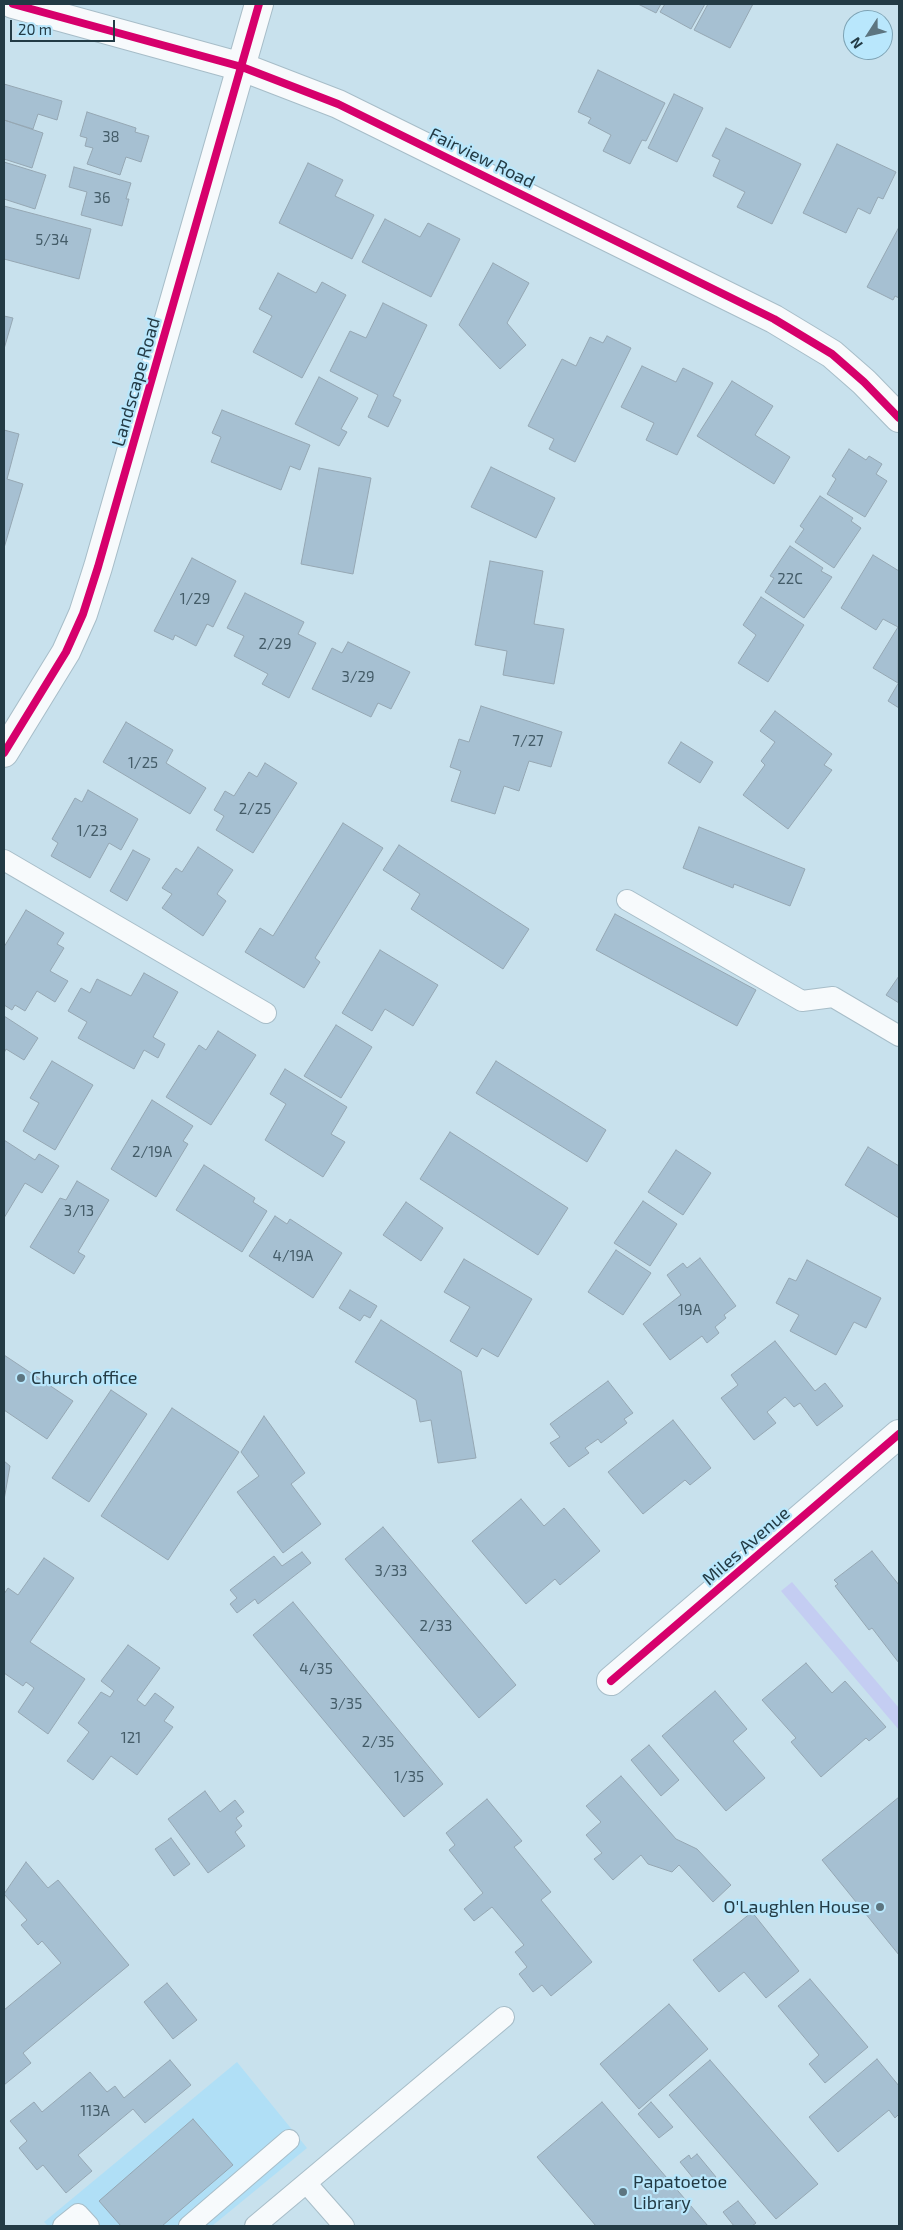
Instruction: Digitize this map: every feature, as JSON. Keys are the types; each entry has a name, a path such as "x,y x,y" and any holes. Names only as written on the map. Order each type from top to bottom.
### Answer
{"street":[{"name":"Fairview Road","path":"13,4 242,67 338,104 774,319 832,354 864,382 899,418"},
{"name":"Landscape Road","path":"4,754 66,652 83,614 101,558 259,4"},
{"name":"Miles Avenue","path":"611,1681 899,1434"}],"lane":[{"path":"4,860 266,1013"},
{"path":"627,900 802,1001 833,998 899,1036"},
{"path":"255,2226 504,2017"},
{"path":"189,2226 289,2140"},
{"path":"307,2184 344,2226"},
{"path":"63,2226 78,2214 89,2226"}],"shaded area":[{"path":"792,1582 899,1708 899,1730 781,1591"},
{"path":"237,2062 307,2148 212,2226 48,2226 44,2222"}],"building":[{"path":"638,4 661,4 656,13"},
{"path":"665,4 705,4 691,29 660,12"},
{"path":"708,4 753,4 730,48 694,30"},
{"path":"598,70 665,103 646,141 642,140 630,164 603,151 611,135 588,123 591,118 578,112"},
{"path":"4,84 62,101 57,120 38,114 33,129 4,120"},
{"path":"674,94 703,108 677,162 648,148"},
{"path":"87,112 136,128 135,132 149,136 141,162 126,157 120,175 87,164 93,148 85,146 87,138 80,136"},
{"path":"4,120 43,133 32,168 4,159"},
{"path":"726,128 801,164 772,224 737,207 745,192 713,176 720,160 712,156"},
{"path":"837,144 896,172 883,199 878,197 870,214 858,208 846,233 803,213"},
{"path":"4,162 46,175 35,209 4,199"},
{"path":"308,163 343,180 335,196 374,215 352,259 279,223"},
{"path":"74,167 131,183 126,199 129,199 122,226 81,215 87,192 69,187"},
{"path":"4,206 91,229 79,279 4,259"},
{"path":"385,219 420,237 428,223 460,239 431,297 362,262"},
{"path":"899,227 899,298 895,296 893,300 867,287"},
{"path":"493,263 529,283 507,323 526,345 500,369 459,325"},
{"path":"278,273 316,293 322,282 346,295 302,378 253,352 272,316 259,309"},
{"path":"383,303 427,325 393,396 401,400 388,427 368,417 378,395 330,371 350,331 366,338"},
{"path":"4,316 13,318 4,349"},
{"path":"607,336 631,348 575,462 549,449 554,439 528,426 562,359 576,366 590,337 603,343"},
{"path":"642,366 676,382 683,368 713,383 677,455 646,440 654,423 621,407"},
{"path":"319,377 358,398 341,429 347,432 339,446 295,424"},
{"path":"732,381 773,406 755,435 790,457 774,484 697,436"},
{"path":"222,410 310,445 300,470 290,466 281,490 211,462 221,437 212,433"},
{"path":"4,430 19,434 7,479 23,484 4,548"},
{"path":"849,449 866,460 869,456 882,464 876,474 887,481 865,517 827,494 836,479 832,476"},
{"path":"491,467 555,498 536,538 471,507"},
{"path":"319,468 371,478 353,574 301,564"},
{"path":"820,496 853,518 851,521 861,528 834,568 795,542 804,529 800,526"},
{"path":"790,546 823,568 821,571 832,577 804,618 765,592 774,578 770,576"},
{"path":"873,555 899,571 898,683 873,668 898,627 883,619 876,630 841,608"},
{"path":"192,558 236,581 213,627 207,624 196,646 175,635 173,640 154,631"},
{"path":"490,561 543,571 534,624 564,629 554,684 503,675 507,651 475,645"},
{"path":"245,593 304,622 298,634 316,643 289,698 262,684 268,674 234,656 244,636 227,628"},
{"path":"761,597 804,625 768,682 738,663 756,635 743,625"},
{"path":"348,642 410,672 391,709 378,703 371,717 312,689 332,648 342,653"},
{"path":"899,682 899,708 888,701"},
{"path":"481,706 562,732 551,767 529,761 519,791 504,786 495,814 451,801 461,771 450,767 459,739 469,742"},
{"path":"775,711 832,754 824,765 832,770 788,829 743,795 765,765 761,761 775,742 760,731"},
{"path":"126,722 173,750 166,763 206,788 190,814 103,762"},
{"path":"681,742 713,762 700,783 668,763"},
{"path":"265,763 297,783 253,853 216,830 224,816 214,810 225,791 234,796 249,772 257,777"},
{"path":"88,790 138,819 121,850 109,843 90,878 51,856 58,843 52,839 75,798 82,802"},
{"path":"343,823 383,848 315,958 320,962 304,988 245,952 260,928 273,936"},
{"path":"699,827 805,869 790,906 734,884 733,888 683,868"},
{"path":"399,845 529,929 503,969 411,909 420,894 383,870"},
{"path":"198,847 233,870 217,894 226,901 203,936 162,908 172,894 162,888 176,868 182,872"},
{"path":"133,850 150,859 127,901 110,891"},
{"path":"26,910 64,933 57,944 64,948 50,971 68,981 55,1002 37,991 25,1011 15,1005 12,1010 4,1005 4,947"},
{"path":"615,914 756,990 737,1026 596,950"},
{"path":"380,950 438,985 413,1026 385,1009 372,1031 342,1013"},
{"path":"144,973 178,992 153,1037 165,1044 158,1058 144,1050 134,1069 78,1038 87,1022 68,1011 81,988 90,993 97,979 131,996"},
{"path":"899,976 899,1003 886,995"},
{"path":"4,1016 38,1038 24,1060 6,1049 4,1053"},
{"path":"336,1025 372,1047 341,1098 304,1076"},
{"path":"218,1031 256,1055 211,1125 166,1097 199,1045 206,1050"},
{"path":"52,1061 93,1085 55,1150 23,1131 39,1103 30,1098"},
{"path":"496,1061 606,1130 587,1162 476,1093"},
{"path":"285,1069 347,1107 331,1134 345,1142 323,1177 265,1140 286,1104 270,1094"},
{"path":"152,1100 193,1126 183,1141 188,1144 156,1197 111,1169"},
{"path":"450,1132 568,1208 538,1255 420,1179"},
{"path":"4,1140 35,1160 39,1154 59,1166 42,1193 25,1183 4,1218"},
{"path":"868,1147 899,1166 899,1218 845,1185"},
{"path":"676,1150 711,1173 683,1215 648,1192"},
{"path":"204,1165 255,1198 253,1202 267,1211 242,1252 176,1210"},
{"path":"77,1181 109,1200 78,1252 85,1256 74,1274 30,1247 60,1198 66,1200"},
{"path":"643,1201 677,1224 650,1266 614,1243"},
{"path":"406,1202 443,1228 421,1261 383,1235"},
{"path":"275,1216 287,1224 290,1219 342,1253 313,1298 249,1256"},
{"path":"616,1250 651,1273 623,1315 588,1292"},
{"path":"700,1258 736,1306 724,1315 726,1318 715,1327 719,1333 707,1343 702,1336 670,1360 643,1324 681,1295 667,1275 683,1263 687,1268"},
{"path":"464,1259 532,1299 498,1357 482,1348 477,1357 450,1341 470,1307 444,1292"},
{"path":"807,1260 881,1298 866,1328 854,1322 836,1355 790,1331 799,1315 776,1303 789,1278 796,1281"},
{"path":"350,1290 377,1306 370,1318 364,1315 360,1321 339,1308"},
{"path":"381,1320 461,1371 476,1458 438,1463 431,1420 420,1422 416,1400 355,1362"},
{"path":"775,1341 815,1391 825,1383 843,1406 817,1426 800,1403 794,1407 785,1397 767,1412 776,1423 754,1440 721,1398 738,1385 731,1375"},
{"name":"Church office","path":"4,1355 73,1401 47,1439 4,1410"},
{"path":"608,1381 633,1413 624,1419 627,1423 601,1443 598,1439 585,1448 589,1453 569,1467 550,1443 560,1437 550,1424"},
{"path":"111,1390 147,1414 89,1502 52,1478"},
{"path":"172,1408 239,1452 168,1560 101,1516"},
{"path":"264,1416 305,1473 291,1484 321,1524 283,1553 237,1492 259,1476 241,1452"},
{"path":"673,1420 711,1468 690,1485 685,1480 643,1514 608,1472"},
{"path":"4,1461 10,1466 4,1500"},
{"path":"521,1499 544,1526 564,1508 600,1551 560,1585 555,1579 526,1604 472,1541"},
{"path":"383,1527 516,1685 479,1718 345,1559"},
{"path":"872,1551 899,1585 899,1663 872,1628 869,1630 835,1586 838,1584 834,1580"},
{"path":"302,1552 311,1563 258,1604 255,1599 237,1613 230,1604 237,1598 230,1590 274,1556 282,1566"},
{"path":"44,1558 74,1578 30,1642 85,1679 48,1734 18,1712 34,1688 26,1682 23,1686 4,1673 4,1594 8,1588 18,1595"},
{"path":"293,1602 443,1784 404,1817 253,1635"},
{"path":"128,1645 160,1668 137,1700 145,1706 155,1693 174,1707 164,1721 173,1727 137,1775 111,1756 93,1780 67,1761 89,1732 78,1723 101,1692 110,1697 114,1691 101,1681"},
{"path":"806,1663 832,1693 845,1681 886,1727 869,1741 866,1738 821,1777 791,1742 796,1738 762,1700"},
{"path":"715,1691 747,1729 733,1741 765,1778 726,1811 662,1736"},
{"path":"649,1745 679,1780 661,1796 631,1760"},
{"path":"621,1776 676,1839 697,1849 731,1885 713,1902 679,1865 672,1872 648,1864 641,1855 613,1880 594,1859 602,1853 586,1835 601,1822 586,1806"},
{"path":"205,1791 220,1812 235,1800 244,1812 236,1818 242,1826 235,1832 245,1846 208,1873 168,1819"},
{"name":"O'Laughlen House","path":"899,1797 899,1955 822,1860"},
{"path":"487,1799 522,1841 514,1847 551,1892 541,1900 592,1962 551,1996 542,1985 533,1992 519,1974 527,1967 515,1952 524,1945 492,1907 474,1921 464,1909 483,1893 449,1850 455,1845 446,1833"},
{"path":"171,1838 190,1864 174,1876 155,1849"},
{"path":"26,1862 48,1888 58,1880 129,1965 23,2053 31,2063 4,2085 4,2010 61,1963 42,1941 38,1945 21,1925 27,1920 4,1894"},
{"path":"752,1912 799,1971 766,1998 744,1972 719,1992 693,1960"},
{"path":"810,1979 868,2047 825,2083 809,2064 819,2055 778,2006"},
{"path":"167,1983 197,2020 173,2039 144,2002"},
{"path":"669,2004 708,2049 639,2109 600,2064"},
{"path":"877,2059 899,2086 899,2114 895,2118 889,2110 838,2152 809,2117"},
{"path":"170,2060 191,2085 145,2123 133,2109 78,2155 92,2171 66,2193 43,2165 37,2170 19,2148 27,2141 10,2121 34,2102 42,2112 90,2072 107,2092 115,2086 124,2098"},
{"path":"710,2060 818,2184 776,2219 669,2095"},
{"name":"Papatoetoe Library","path":"602,2102 708,2226 596,2226 537,2157"},
{"path":"651,2102 673,2127 659,2138 638,2114"},
{"path":"193,2119 233,2165 162,2226 121,2226 99,2201"},
{"path":"697,2154 716,2177 702,2189 680,2162 689,2155 691,2159"},
{"path":"738,2201 756,2223 752,2226 734,2226 723,2212"}],"cycle path":[{"path":"13,4 242,67 338,104 774,319 832,354 864,382 899,418"},
{"path":"4,753 66,652 83,614 259,4"},
{"path":"611,1681 899,1434"}],"place":[{"name":"Church office","path":"21,1378"},
{"name":"O'Laughlen House","path":"880,1907"},
{"name":"Papatoetoe Library","path":"623,2192"}]}
